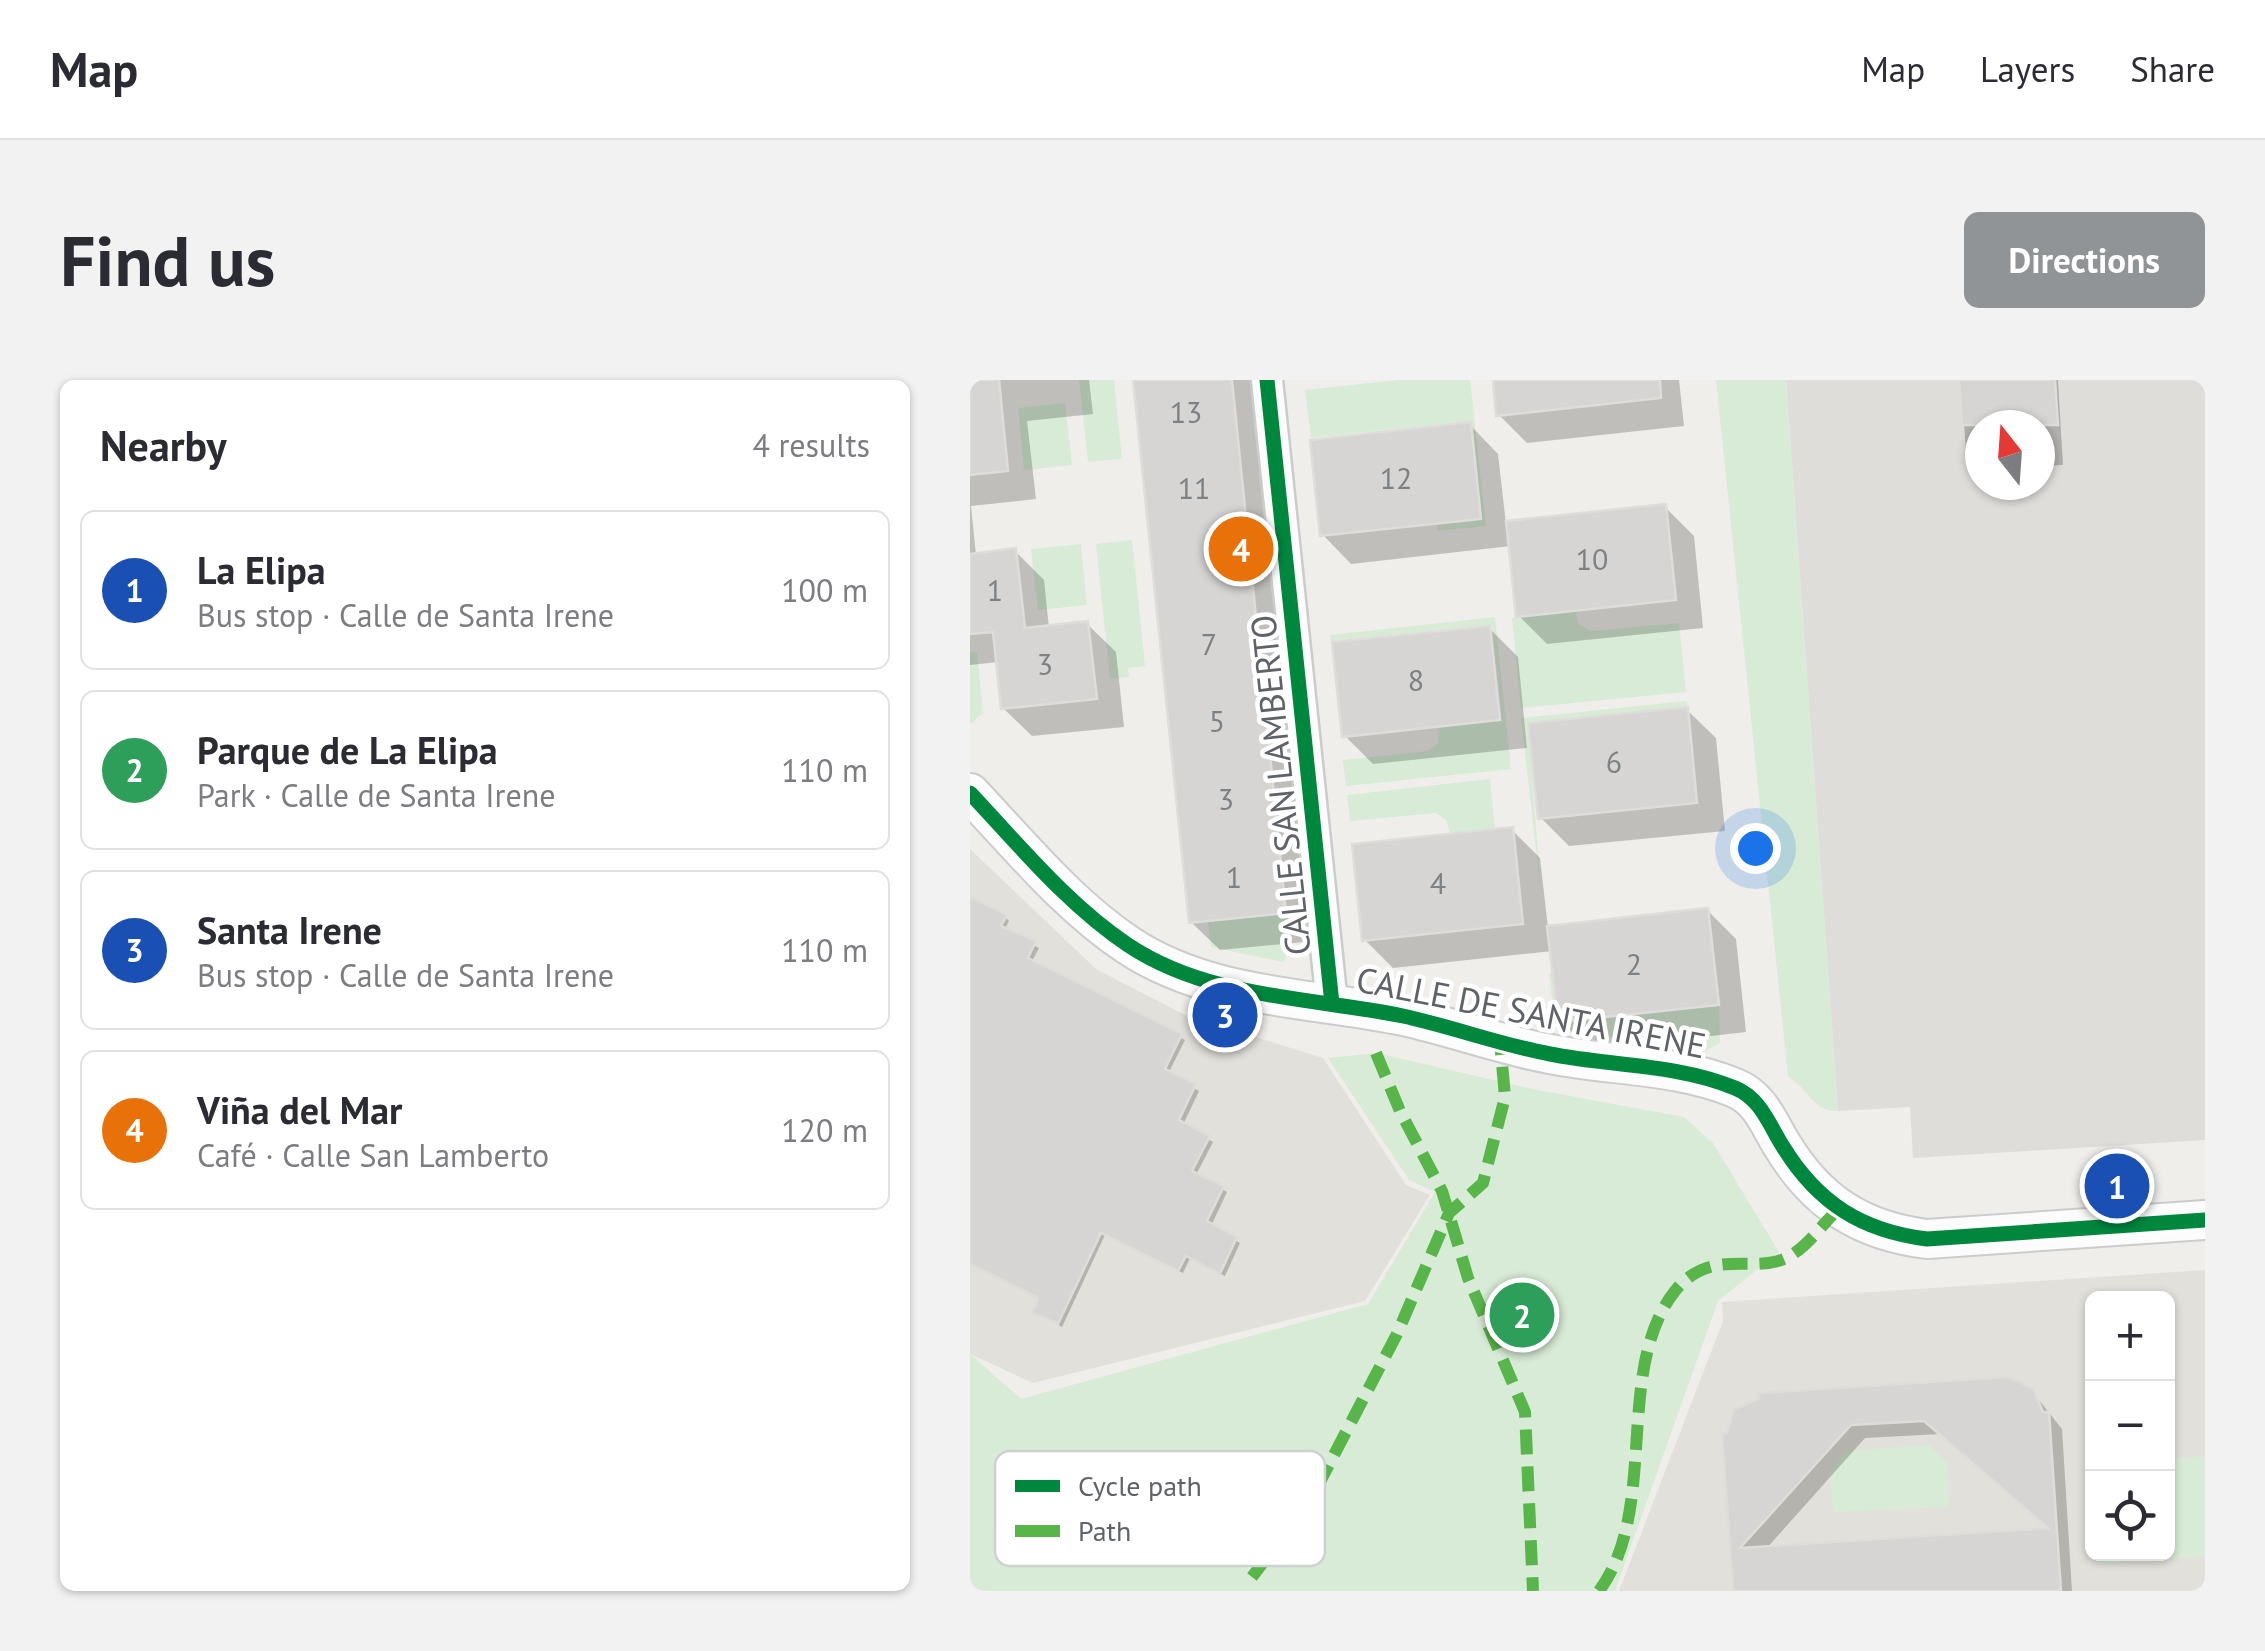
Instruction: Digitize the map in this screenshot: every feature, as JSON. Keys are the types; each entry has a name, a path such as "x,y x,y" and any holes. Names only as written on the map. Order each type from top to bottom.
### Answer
{"street":[{"name":"CALLE SAN LAMBERTO","path":"1267,380 1332,1004"},
{"name":"CALLE DE SANTA IRENE","path":"970,793 1090,916 1129,946 1172,968 1226,986 1408,1017 1547,1054 1710,1079 1741,1090 1764,1112 1783,1147 1816,1190 1856,1222 1888,1234 1928,1239 2205,1220"}],"shaded area":[{"path":"1786,380 2205,380 2205,1140 1913,1158 1910,1107 1838,1111"},
{"path":"970,849 1096,969 1185,1015 1323,1058 1406,1185 1430,1195 1365,1301 1033,1383 970,1354"},
{"path":"2205,1270 2205,1591 1619,1591 1723,1321 1722,1302"}],"green space":[{"path":"1079,380 1114,380 1122,459 1088,462"},
{"path":"1398,380 1470,380 1486,526 1437,531 1437,525 1482,519 1471,421 1311,438 1305,390"},
{"path":"1716,380 1786,380 1838,1111 1817,1104 1788,1076"},
{"path":"1065,403 1072,465 1024,470 1018,408"},
{"path":"1132,540 1145,666 1128,668 1129,677 1110,679 1096,544"},
{"path":"1081,544 1087,605 1038,610 1031,549"},
{"path":"1576,611 1578,624 1591,631 1679,623 1686,692 1521,708 1512,618"},
{"path":"1495,617 1511,769 1346,786 1343,760 1428,751 1438,743 1439,727 1502,721 1492,625 1331,641 1330,635"},
{"path":"970,652 977,652 983,713 970,724"},
{"path":"1687,701 1688,707 1528,723 1541,893 1521,718"},
{"path":"1490,779 1495,828 1450,833 1446,820 1436,813 1350,821 1347,795"},
{"path":"1287,914 1290,949 1283,962 1211,947 1208,922"},
{"path":"1549,974 1553,974 1559,1022 1719,1005 1720,1043 1702,1053 1555,1028"},
{"path":"1376,1053 1532,1089 1684,1117 1713,1143 1779,1252 1718,1301 1615,1591 970,1591 970,1354 1021,1399 1368,1304 1435,1192 1409,1180 1328,1058"},
{"path":"1929,1445 1947,1462 1949,1507 1833,1512 1830,1471 1846,1451"},
{"path":"2205,1456 2205,1556 2175,1558 2175,1458"}],"building":[{"path":"970,380 999,380 1008,471 970,475"},
{"path":"1133,380 1232,380 1286,913 1189,923"},
{"path":"1493,380 1660,380 1661,398 1496,416"},
{"path":"1959,380 2055,380 2058,425 2055,410 1965,410 1962,425"},
{"path":"1471,422 1481,519 1320,536 1310,440"},
{"path":"1666,504 1676,600 1516,617 1506,521"},
{"path":"1016,548 1025,628 1088,621 1097,699 1001,709 993,632 970,634 970,554"},
{"path":"1490,626 1500,720 1342,737 1332,642"},
{"path":"1688,707 1697,803 1538,819 1528,723"},
{"path":"1513,827 1523,924 1362,941 1352,844"},
{"path":"970,897 1007,915 1001,926 1036,941 1028,958 1182,1034 1165,1069 1196,1084 1179,1120 1210,1136 1192,1171 1224,1186 1207,1221 1237,1237 1220,1274 1186,1256 1178,1271 1101,1233 1058,1324 1032,1313 1038,1298 970,1264"},
{"path":"1708,908 1719,1005 1558,1022 1547,926"},
{"path":"2008,1377 2033,1388 2043,1412 2049,1412 2061,1591 1733,1591 1722,1433 1727,1433 1734,1409 1759,1399 1759,1393","holes":["1924,1421 2048,1528 1740,1548 1851,1425"]}],"marked path":[{"path":"1325,1472 1397,1334 1449,1213 1483,1183 1505,1097 1500,1041"},
{"path":"1376,1053 1400,1111 1442,1191 1468,1278 1525,1412 1533,1591"},
{"path":"1599,1591 1617,1558 1628,1520 1646,1359 1656,1323 1675,1291 1703,1269 1761,1264 1788,1257 1838,1209"},
{"path":"1252,1577 1260,1566"}],"cycle path":[{"path":"1267,380 1332,1004"},
{"path":"970,793 1085,912 1159,963 1261,994 1403,1016 1532,1050 1690,1074 1735,1088 1757,1105 1810,1183 1843,1211 1882,1229 1927,1239 2205,1220"}],"place":[{"name":"Viña del Mar","path":"1241,549"},
{"name":"Santa Irene","path":"1225,1015"},
{"name":"La Elipa","path":"2117,1186"},
{"name":"Parque de La Elipa","path":"1522,1315"}]}
